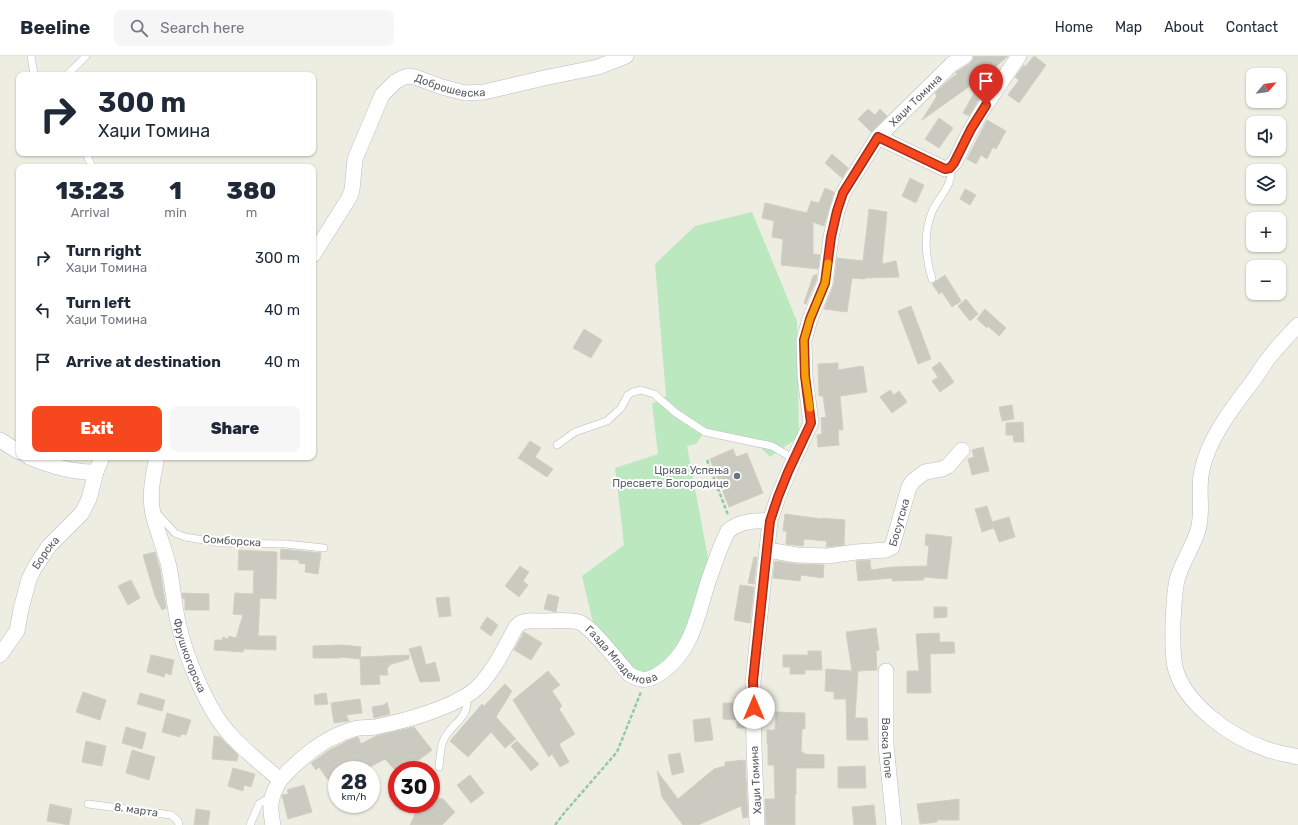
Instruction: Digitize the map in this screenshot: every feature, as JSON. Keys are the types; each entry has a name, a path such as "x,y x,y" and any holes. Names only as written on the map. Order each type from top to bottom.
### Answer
{"street":[{"name":"Доброшевска","path":"316,250 349,198 352,190 355,159 382,95 394,82 408,76 415,76 442,87 465,93 484,92 598,66 626,56"},
{"path":"950,168 971,129 1019,56"},
{"name":"Хаџи Томина","path":"757,825 753,681 770,521 778,497 794,459 808,433 811,423 805,376 804,340 810,319 825,283 831,237 837,211 843,193 878,137 959,60"},
{"name":"Хаџи Томина","path":"878,137 945,169 950,168"},
{"path":"1298,325 1268,358 1237,401 1206,456 1200,482 1200,520 1195,539 1182,565 1177,582 1173,631 1174,658 1177,675 1188,694 1201,708 1227,729 1254,745 1281,754 1298,757"},
{"path":"0,440 16,450"},
{"name":"Босутска","path":"767,550 797,555 828,556 886,550 892,547 909,487 913,481 925,472 948,466 962,450"},
{"path":"37,460 60,468 96,472"},
{"name":"Борска","path":"0,654 17,631 29,579 49,546 82,512 90,499 96,472 101,460"},
{"name":"Фрушкогорска","path":"156,460 153,473 151,498 152,508 169,566 179,627 186,650 201,688 226,730 236,741 280,780"},
{"path":"732,527 758,520 770,521"},
{"name":"Газда Младенова","path":"280,780 292,767 312,750 337,736 355,729 374,727 438,709 473,692 500,657 519,622 580,622 593,632 629,674 646,680 652,679 667,669 677,659 686,645 695,627 709,580 724,539 732,527"},
{"name":"Васка Попе","path":"886,671 886,745 894,825"},
{"path":"273,825 271,813 272,795 280,780"}],"lane":[{"path":"31,56 34,72"},
{"path":"70,72 86,56"},
{"path":"932,278 926,254 927,231 935,206 950,182 952,174 950,168"},
{"path":"556,445 576,432 607,421 621,408 628,395 641,390 654,394 676,413 705,432 772,446 794,459"},
{"name":"Сомборска","path":"152,508 175,533 185,537 222,543 286,544 324,548"},
{"path":"440,761 444,739 465,714 468,704 466,696"},
{"path":"250,825 259,804 272,795"},
{"name":"8. марта","path":"88,804 171,816 178,821 179,825"}],"path":[{"path":"707,460 732,527"},
{"path":"555,825 564,812 617,752 646,680"}],"green space":[{"path":"752,212 797,321 799,437 770,457 761,448 703,434 696,444 687,446 709,563 687,632 670,655 654,672 636,671 593,623 582,576 624,545 615,468 658,454 652,404 666,396 655,264 695,226"}],"building":[{"path":"974,56 1008,56 991,71 922,120 937,96 935,93 957,74 956,72 970,63"},
{"path":"1034,56 1046,65 1019,103 1008,95 1019,80 1015,77 1024,65 1025,67"},
{"path":"974,93 980,97 969,116 963,113"},
{"path":"868,109 875,115 880,109 887,116 871,132 858,119"},
{"path":"939,118 953,128 939,148 925,139"},
{"path":"987,120 1006,131 996,149 993,147 987,159 981,155 976,164 967,159"},
{"path":"832,154 848,168 842,178 825,163"},
{"path":"910,178 924,185 916,203 902,196"},
{"path":"825,188 834,192 824,226 813,222 813,254 820,255 818,269 781,265 783,239 772,237 774,221 762,218 765,203 807,213 811,201 819,203"},
{"path":"965,189 976,195 970,205 960,199"},
{"path":"869,209 887,212 882,264 896,261 899,277 865,279 852,278 847,312 824,309 834,284 837,258 863,261"},
{"path":"817,274 816,281 806,304 804,303 813,276"},
{"path":"945,275 961,301 952,307 942,292 939,294 932,284"},
{"path":"966,299 978,314 970,321 958,306"},
{"path":"911,306 931,359 918,364 898,311"},
{"path":"985,309 1006,328 999,336 977,319"},
{"path":"584,329 602,340 591,358 573,348"},
{"path":"940,362 954,382 940,392 932,381 938,377 932,368"},
{"path":"838,363 838,370 863,366 867,392 840,396 843,430 838,430 839,445 818,447 817,435 822,434 821,418 826,417 823,396 819,396 818,364"},
{"path":"890,390 894,395 899,391 907,402 892,413 880,397"},
{"path":"1012,405 1014,419 1002,421 999,407"},
{"path":"1023,422 1024,442 1014,442 1013,435 1006,435 1006,423"},
{"path":"530,441 541,448 535,457 553,469 547,477 518,458"},
{"path":"983,447 989,471 972,475 968,459 974,457 972,450"},
{"name":"Црква Успења Пресвете Богородице","path":"733,449 736,457 747,453 763,493 729,507 710,459"},
{"path":"987,506 994,528 982,532 975,509"},
{"path":"785,514 822,519 845,520 844,545 826,547 827,541 804,539 803,546 786,544 787,531 783,531"},
{"path":"1009,517 1015,537 999,542 992,522"},
{"path":"926,534 952,537 947,579 924,577 924,580 892,581 892,578 858,581 856,561 870,560 871,570 892,567 927,566 929,546 925,545"},
{"path":"281,549 321,553 318,574 305,572 306,564 299,563 299,560 280,559"},
{"path":"239,550 277,552 276,599 260,598 258,636 276,636 276,650 244,649 243,652 214,650 215,640 222,640 223,637 228,639 229,636 236,638 243,615 233,614 235,593 253,594 254,570 238,570"},
{"path":"155,552 160,569 166,608 162,610 155,596 143,555"},
{"path":"754,557 757,557 754,584 748,583"},
{"path":"775,561 797,564 824,565 823,578 801,575 800,581 773,578"},
{"path":"520,566 529,572 523,581 528,585 519,597 505,586"},
{"path":"131,580 140,598 128,605 118,586"},
{"path":"740,585 754,587 750,623 734,620"},
{"path":"182,593 209,594 209,610 185,610 185,598 183,599"},
{"path":"548,594 559,597 556,612 544,609"},
{"path":"449,597 451,616 439,617 436,598"},
{"path":"934,607 947,607 947,617 934,618"},
{"path":"487,617 498,625 491,636 480,628"},
{"path":"876,628 879,650 876,651 877,670 858,671 855,718 867,718 868,740 847,740 846,699 834,699 834,692 825,691 826,669 852,671 846,632"},
{"path":"524,632 542,643 531,660 514,650"},
{"path":"939,633 940,642 954,642 955,653 930,654 931,693 907,693 907,671 919,671 916,634"},
{"path":"343,645 361,647 360,657 409,655 409,659 389,665 389,667 387,667 388,675 379,675 380,684 361,685 360,658 313,658 313,646"},
{"path":"421,646 426,665 435,662 440,681 420,682 409,649"},
{"path":"808,651 821,651 822,670 805,670 805,674 790,674 790,667 783,667 783,655 808,655"},
{"path":"151,655 174,660 171,675 165,673 164,677 147,672"},
{"path":"548,671 560,685 552,691 562,706 559,709 575,734 559,744 569,762 560,767 552,754 549,757 513,700"},
{"path":"505,684 512,691 496,717 516,739 505,748 491,732 468,757 450,741 482,704 484,706"},
{"path":"83,692 106,700 100,720 76,712"},
{"path":"140,693 165,700 162,711 137,704"},
{"path":"326,693 328,704 315,705 314,695"},
{"path":"360,699 362,713 346,715 349,721 334,723 331,703"},
{"path":"387,702 390,714 374,718 372,707 384,705"},
{"path":"723,703 744,703 745,728 737,728 737,720 723,719"},
{"path":"776,712 805,713 805,729 802,729 801,752 804,752 804,754 824,755 824,768 796,768 795,825 766,825 765,799 775,799 774,765 768,765 767,730 775,730"},
{"path":"167,713 191,720 186,735 181,734 180,737 162,732"},
{"path":"710,718 713,740 695,742 693,720"},
{"path":"126,727 146,733 142,749 122,743"},
{"path":"414,727 432,750 417,761 388,761 388,762 385,759 380,762 328,761 328,780 319,767 316,770 311,763 328,751 347,741 358,737 361,744 376,736"},
{"path":"214,736 220,737 238,755 237,761 212,759"},
{"path":"86,741 106,746 102,766 82,762"},
{"path":"517,741 539,764 531,771 511,746"},
{"path":"132,750 155,757 149,780 126,773"},
{"path":"680,753 684,772 672,775 668,755"},
{"path":"745,760 748,817 743,818 741,806 698,825 683,825 662,797 657,771 678,799 714,769 725,766 725,762"},
{"path":"865,766 866,788 838,788 838,767"},
{"path":"233,768 255,774 251,787 244,785 243,791 228,786"},
{"path":"470,775 484,793 471,803 457,785"},
{"path":"304,785 312,812 288,819 282,795 289,794 287,790"},
{"path":"442,798 455,812 442,825 410,825 416,813 440,813 440,799"},
{"path":"959,799 959,820 937,820 937,822 920,824 917,804"},
{"path":"50,804 72,809 69,825 47,821"},
{"path":"874,805 876,825 854,825 852,807"},
{"path":"196,809 210,811 208,825 194,825"}],"slow traffic":[{"path":"810,408 805,376 804,340 810,319 821,297 828,263"}],"place":[{"name":"Црква Успења Пресвете Богородице","path":"737,476"}],"route":[{"path":"754,708 753,681 770,521 788,472 808,433 811,423 805,376 804,340 810,319 821,297 825,283 831,237 843,193 878,137 945,169 950,168 986,105"}]}
